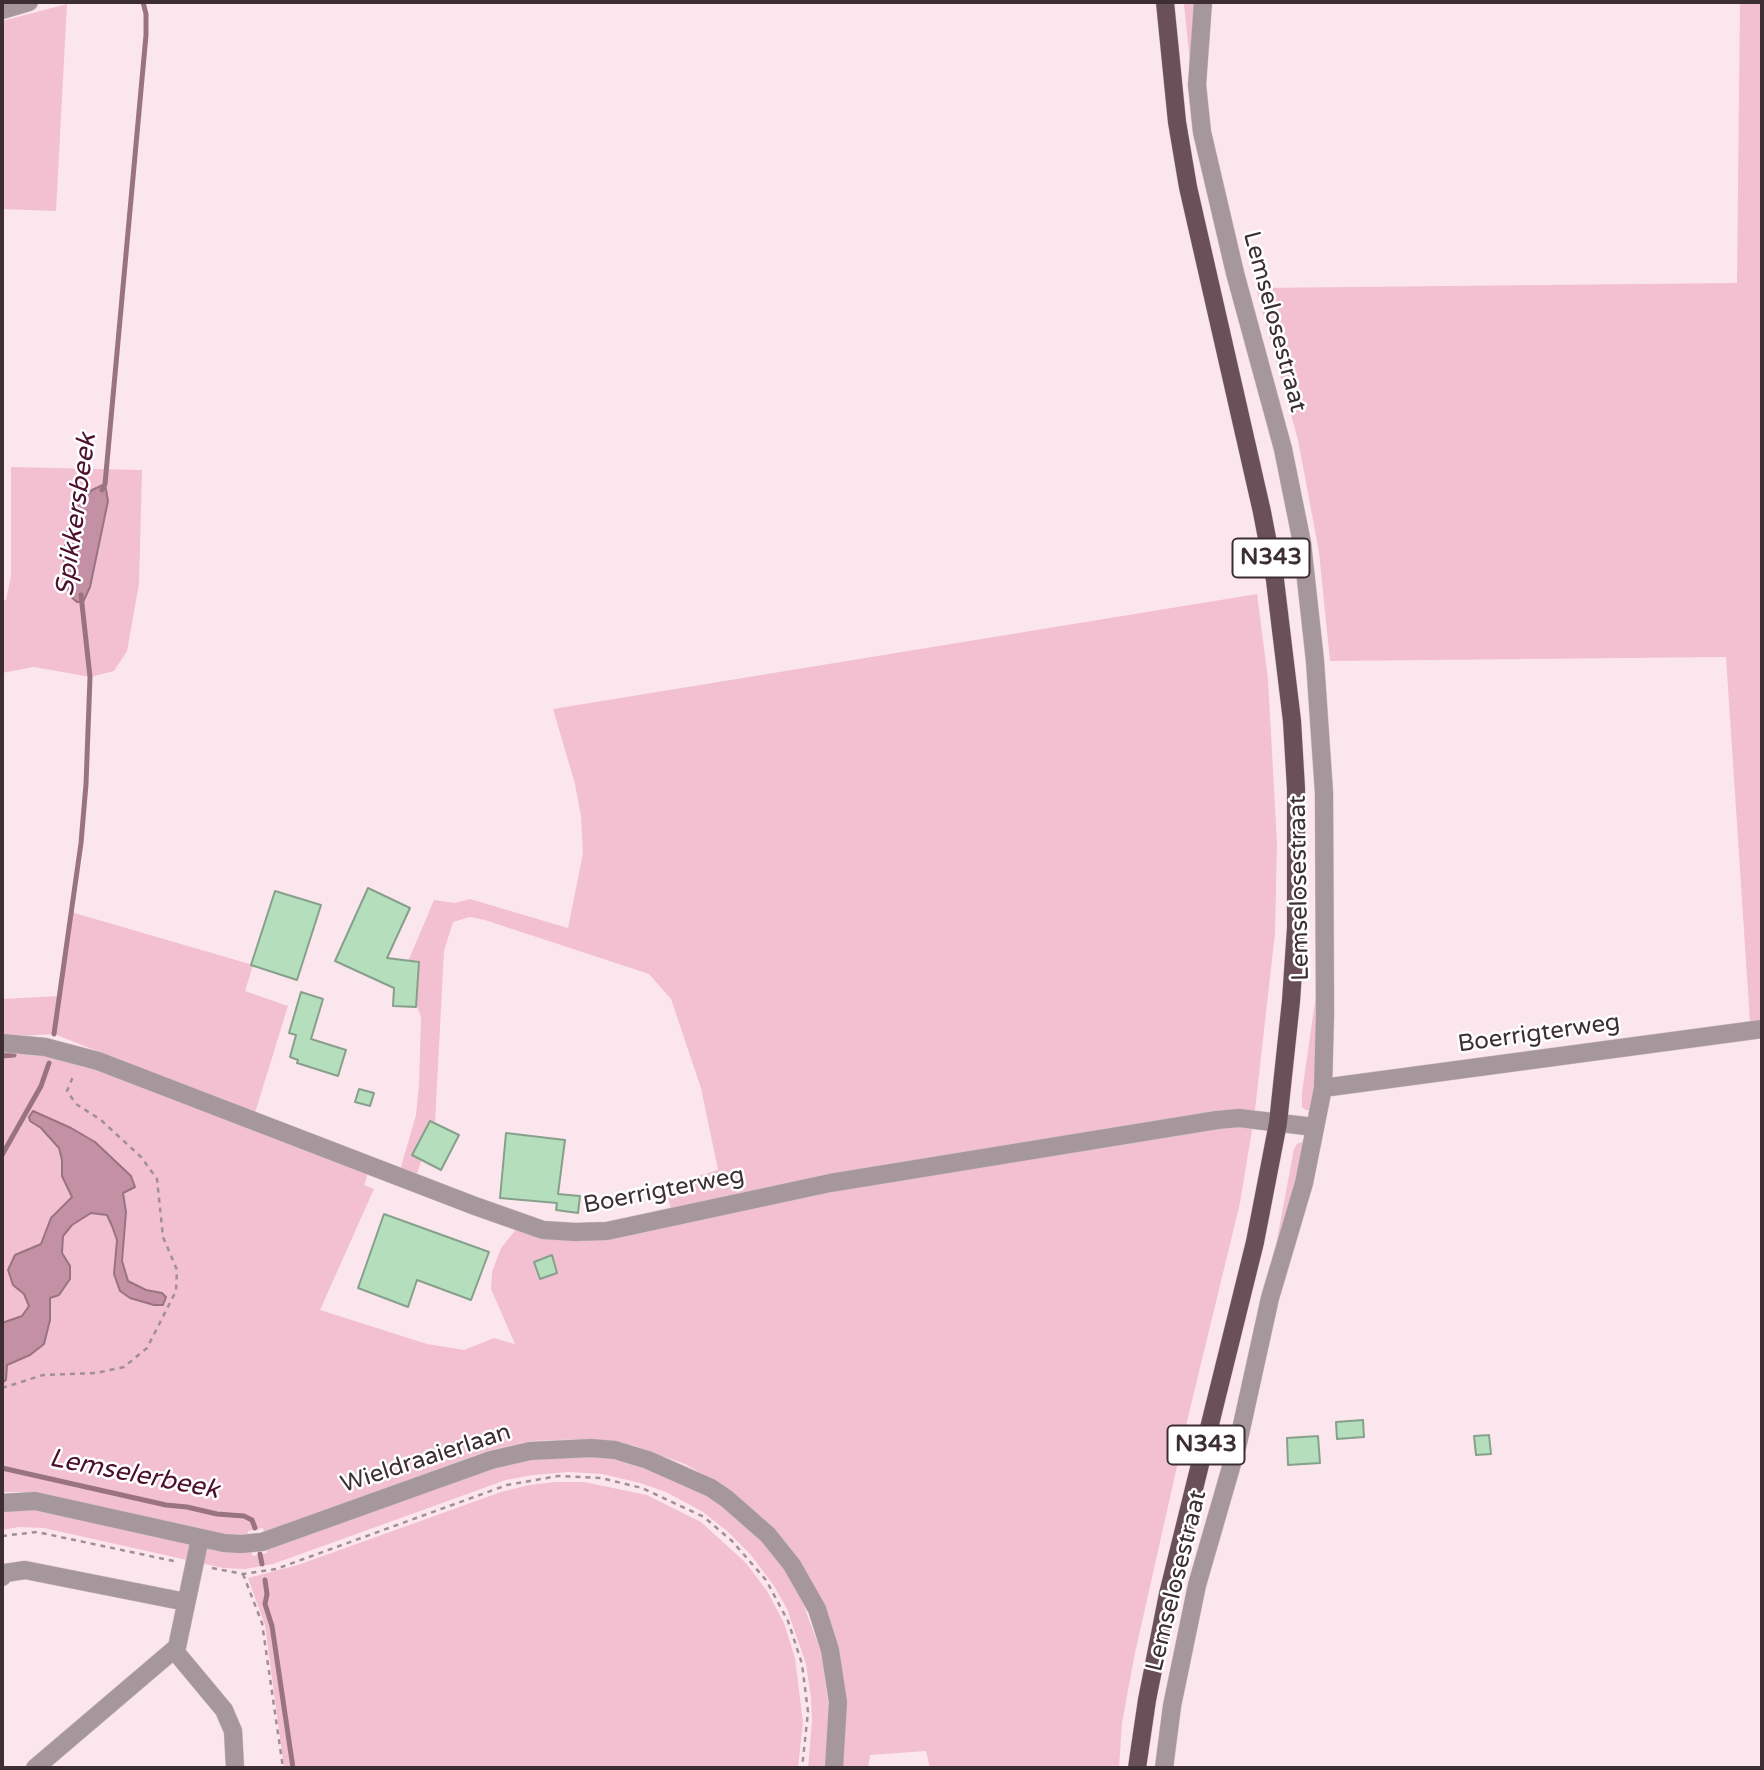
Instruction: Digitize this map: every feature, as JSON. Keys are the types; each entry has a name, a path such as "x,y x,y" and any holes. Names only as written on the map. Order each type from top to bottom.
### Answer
{"main road":[{"name":"N343","path":"1137,1768 1168,1594 1252,1254 1278,1123 1292,1001 1296,928 1296,789 1292,721 1275,580 1188,187 1177,122 1166,2"}],"street":[{"path":"2,10 29,2"},
{"name":"Lemselosestraat","path":"1164,1768 1172,1706 1197,1585 1238,1443 1270,1298 1304,1183 1323,1088 1326,964 1324,793 1314,648 1302,543 1283,449 1232,261 1202,132 1197,85 1203,2"},
{"name":"Boerrigterweg","path":"1323,1088 1762,1029"},
{"name":"Boerrigterweg","path":"2,1043 45,1047 81,1055 543,1230 607,1231 830,1183 1203,1122 1239,1118 1314,1127"},
{"name":"Wieldraaierlaan","path":"2,1503 35,1501 224,1543 261,1542 491,1460 530,1451 591,1448 615,1450 648,1460 710,1488 727,1499 768,1535 792,1565 817,1609 830,1650 838,1702 834,1768"},
{"path":"35,1768 177,1647 200,1538"},
{"path":"2,1577 5,1573 25,1570 186,1602"},
{"path":"174,1650 224,1710 233,1731 235,1768"}],"path":[{"path":"2,1388 43,1375 96,1373 124,1367 147,1348 176,1291 177,1270 163,1237 157,1179 141,1157 101,1120 76,1104 67,1091 81,1055"},
{"name":"Wieldraaierlaan","path":"2,1536 37,1532 243,1574 276,1569 507,1485 558,1476 601,1478 642,1488 704,1517 732,1541 766,1580 788,1621 802,1664 808,1712 802,1768"},
{"path":"243,1574 262,1623 283,1768"}],"shaded area":[{"path":"1199,2 1193,92 1184,4"},
{"path":"1740,2 1762,2 1762,1020 1750,1022 1726,657 1330,661 1319,552 1298,440 1256,288 1737,283"},
{"path":"67,4 56,211 2,209 2,21"},
{"path":"11,467 142,470 139,584 127,651 114,671 90,677 34,667 2,673 2,601 6,600 11,576","holes":["82,498 70,596 73,506"]},
{"path":"1257,594 1268,679 1277,843 1275,933 1255,1110 1071,1138 672,1213 666,1190 668,1185 718,1170 701,1088 671,999 649,974 470,917 453,922 444,951 435,1123 416,1176 400,1170 416,1115 421,1017 404,971 434,900 455,903 470,899 568,928 583,853 581,817 575,784 553,709"},
{"path":"71,912 253,965 245,991 288,1006 255,1113 54,1034 2,1037 2,999 60,996"},
{"path":"1318,981 1319,1065 1311,1110 1306,1110 1302,1107 1302,1092"},
{"path":"2,1048 73,1057 369,1170 364,1185 374,1189 320,1310 427,1344 464,1350 494,1338 515,1344 491,1289 492,1272 501,1248 518,1227 538,1233 723,1210 1215,1123 1249,1125 1252,1130 1240,1203 1135,1653 1122,1723 1119,1768 930,1768 926,1751 870,1755 868,1768 841,1768 845,1701 790,1549 763,1518 726,1488 685,1464 635,1446 584,1439 531,1441 487,1451 274,1529 264,1532 263,1528 248,1531 248,1535 222,1534 35,1492 2,1492"},
{"path":"1302,1142 1305,1144 1269,1282 1294,1149"},
{"path":"587,1455 647,1467 714,1499 763,1542 784,1568 801,1598 821,1652 829,1708 825,1768 808,1768 812,1721 806,1664 787,1609 774,1586 751,1555 703,1512 666,1492 640,1483 602,1474 569,1472 506,1480 273,1564 245,1569 223,1568 44,1528 19,1527 2,1530 2,1513 30,1509 251,1551 253,1556 267,1553 267,1548 511,1461"},
{"path":"555,1482 584,1482 647,1495 701,1522 746,1563 767,1591 784,1623 795,1658 803,1722 798,1768 284,1768 265,1625 248,1578 298,1565 501,1492"}],"water":[{"path":"105,484 108,501 90,587 83,602 77,602 70,596 63,571 73,506 92,490"},
{"path":"33,1111 95,1142 131,1176 135,1187 123,1193 126,1212 122,1261 128,1281 146,1290 162,1293 166,1297 163,1305 154,1305 130,1298 120,1291 114,1274 117,1240 112,1226 107,1215 91,1213 72,1225 63,1236 62,1253 70,1266 70,1279 59,1295 50,1298 50,1320 44,1344 30,1355 7,1365 6,1380 2,1383 2,1323 22,1316 29,1306 24,1294 13,1285 8,1270 15,1255 41,1244 51,1218 72,1197 62,1176 59,1148 41,1128 30,1121 29,1117"}],"building":[{"path":"368,888 410,908 387,958 419,962 416,1007 393,1006 394,988 335,961"},
{"path":"275,891 321,905 297,980 251,965"},
{"path":"301,992 323,999 311,1039 346,1050 338,1076 297,1063 298,1060 290,1057 296,1035 289,1033"},
{"path":"359,1089 374,1093 370,1106 355,1102"},
{"path":"430,1121 459,1135 441,1170 412,1155"},
{"path":"506,1133 565,1140 558,1194 580,1196 578,1213 556,1210 557,1203 500,1198"},
{"path":"384,1214 489,1252 471,1300 417,1280 408,1307 358,1288"},
{"path":"552,1255 557,1273 540,1279 534,1262"},
{"path":"1363,1420 1364,1437 1337,1439 1336,1422"},
{"path":"1489,1435 1491,1454 1476,1455 1474,1436"},
{"path":"1318,1436 1320,1463 1288,1465 1287,1438"}],"waterway":[{"name":"Spikkersbeek","path":"102,490 105,484 146,35 143,2"},
{"name":"Spikkersbeek","path":"54,1034 81,843 86,784 90,677 81,595"},
{"path":"2,1056 14,1055"},
{"name":"Spikkersbeek","path":"2,1155 41,1086 49,1063"},
{"name":"Lemselerbeek","path":"2,1468 166,1505 244,1516 252,1520 255,1528"},
{"name":"Lemselerbeek","path":"260,1554 262,1564"},
{"name":"Lemselerbeek","path":"265,1580 265,1604 272,1626 293,1768"}]}
